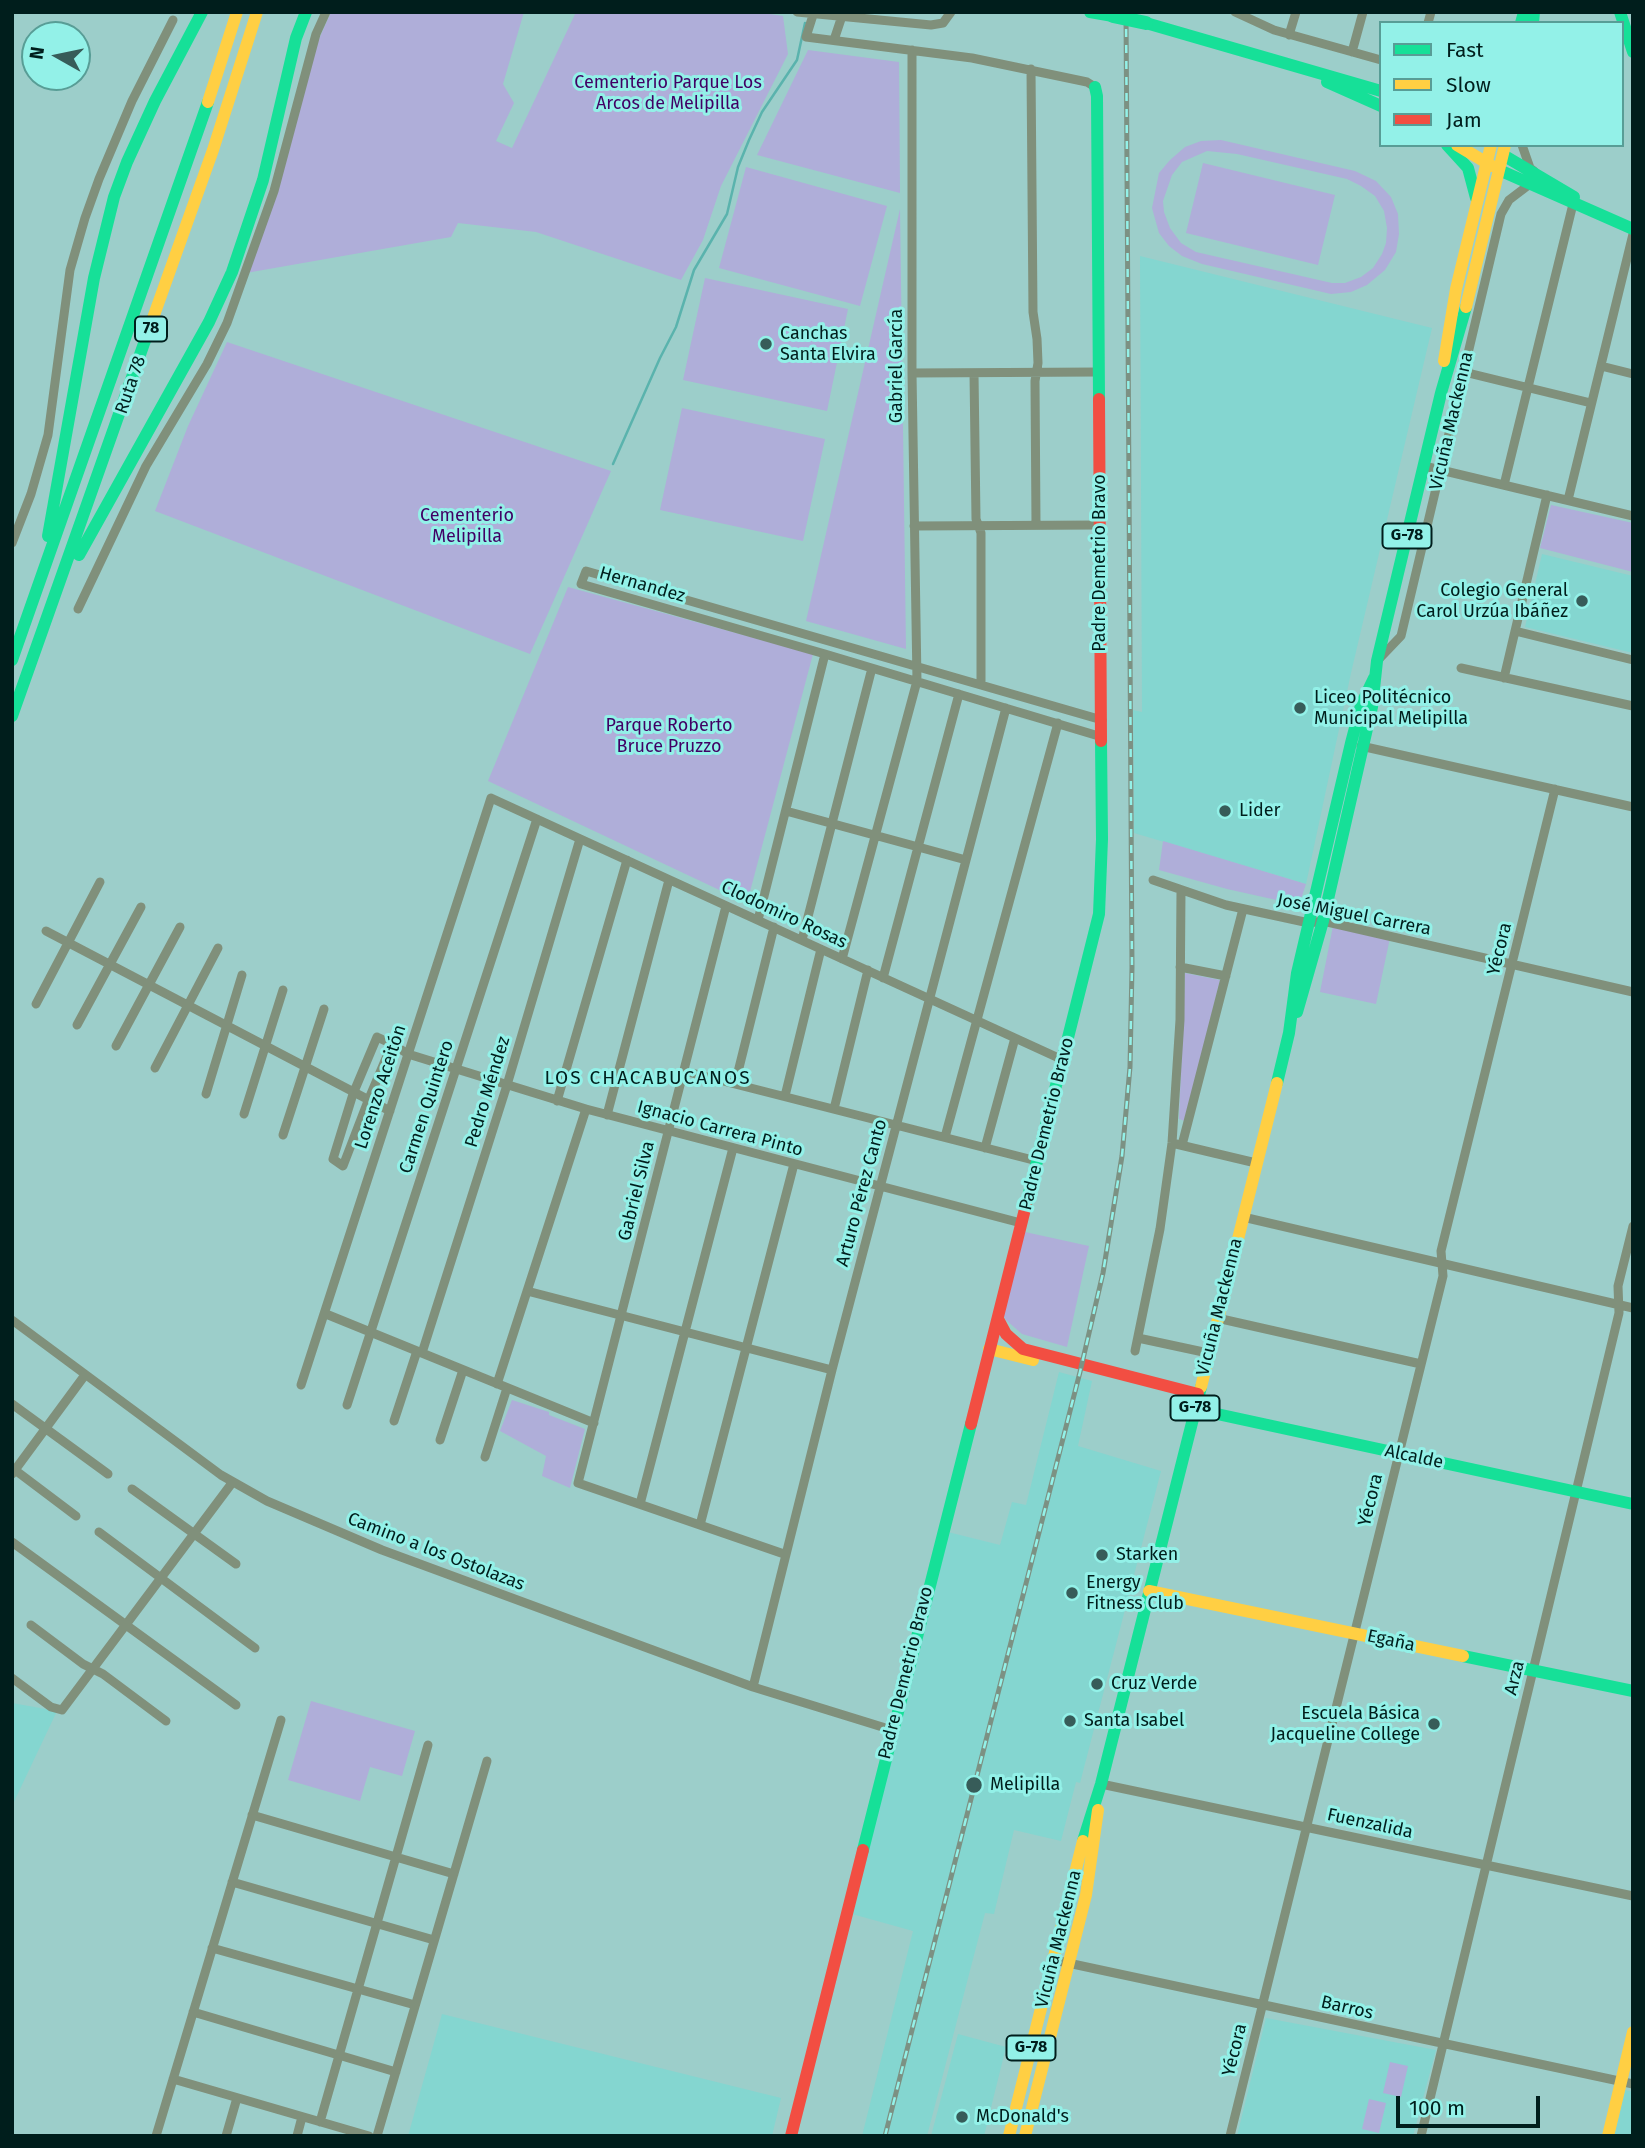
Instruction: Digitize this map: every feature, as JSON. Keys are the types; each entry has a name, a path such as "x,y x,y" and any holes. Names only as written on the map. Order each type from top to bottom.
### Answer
{"main road":[{"path":"28,616 59,483 94,278 114,197 155,101 202,12"},
{"name":"Ruta 78","path":"12,660 192,152 237,12"},
{"name":"Ruta 78","path":"12,716 213,150 257,12"},
{"path":"38,643 95,524 209,322 232,272 263,180 296,38 306,12"},
{"path":"1090,12 1146,23 1377,88"},
{"path":"1624,24 1633,52"},
{"path":"1261,56 1379,105"},
{"name":"Padre Demetrio Bravo","path":"791,2136 1099,914 1102,737 1095,87"},
{"path":"1449,147 1471,174 1476,205"},
{"path":"1466,147 1494,153 1573,204 1604,215"},
{"name":"Vicuña Mackenna","path":"1441,393 1449,329 1476,205 1494,153"},
{"name":"Vicuña Mackenna","path":"1009,2136 1092,1865 1101,1784 1289,1033 1303,996 1315,922 1357,745 1372,706 1377,661 1441,393 1458,341 1494,153"},
{"path":"1534,179 1633,231"},
{"name":"Alcalde","path":"998,1319 1006,1334 1023,1349 1196,1401"},
{"name":"Alcalde","path":"989,1349 1399,1454 1633,1504"},
{"name":"Egaña","path":"1149,1591 1633,1691"},
{"name":"Vicuña Mackenna","path":"1025,2136 1062,1962"},
{"path":"1608,2136 1627,2083 1633,2032"}],"street":[{"path":"78,609 146,466 207,364 228,323 274,191 316,34 326,12"},
{"path":"797,12 937,25 947,20 951,12"},
{"path":"1235,12 1289,35 1379,59"},
{"path":"1289,35 1296,12"},
{"path":"1352,52 1363,12"},
{"path":"814,13 806,37 1031,69 1087,82 1095,87"},
{"path":"834,40 842,16"},
{"path":"12,543 31,494 48,435 70,270 85,218 132,101 173,20"},
{"name":"Gabriel García","path":"842,959 917,681 912,373 912,50"},
{"path":"1031,69 1032,312 1037,339 1036,525"},
{"path":"1523,147 1534,179"},
{"name":"Vicuña Mackenna","path":"1377,661 1401,636 1501,214 1507,202 1534,179"},
{"path":"1504,485 1573,204"},
{"path":"1568,500 1633,231"},
{"path":"1601,366 1633,374"},
{"path":"912,373 1099,372"},
{"path":"1464,372 1591,403"},
{"path":"974,373 978,526 981,533 981,685"},
{"path":"1424,466 1633,515"},
{"path":"1504,678 1547,495"},
{"path":"914,526 1100,525"},
{"name":"Hernandez","path":"1101,720 586,571 581,584 825,653 1102,737"},
{"path":"1515,631 1633,660"},
{"path":"758,920 825,653"},
{"path":"802,940 872,668"},
{"path":"1461,668 1633,706"},
{"path":"883,978 958,694"},
{"name":"Arturo Pérez Canto","path":"753,1687 831,1370 1006,708"},
{"path":"945,1137 1058,723"},
{"path":"1357,745 1633,807"},
{"name":"Yécora","path":"1230,2136 1443,1276 1441,1251 1555,789"},
{"name":"Clodomiro Rosas","path":"491,798 1063,1060"},
{"name":"Lorenzo Aceitón","path":"302,1385 491,798"},
{"path":"786,811 966,860"},
{"name":"Carmen Quintero","path":"347,1405 537,819"},
{"name":"Pedro Méndez","path":"394,1421 507,1085 580,839"},
{"path":"557,1101 627,860"},
{"path":"607,1115 670,880"},
{"name":"José Miguel Carrera","path":"1153,880 1243,909 1315,922 1633,992"},
{"path":"36,1003 100,882"},
{"path":"1177,1144 1181,891"},
{"path":"77,1025 141,906"},
{"name":"Gabriel Silva","path":"639,1504 578,1483 726,906"},
{"path":"1135,1351 1177,1144 1243,909"},
{"path":"116,1046 180,927"},
{"path":"735,1084 774,928"},
{"path":"46,931 390,1111"},
{"path":"155,1068 218,948"},
{"path":"785,1096 821,949"},
{"path":"1180,967 1226,976"},
{"path":"834,1109 868,970"},
{"path":"206,1094 242,975"},
{"path":"244,1114 283,990"},
{"path":"283,1135 324,1009"},
{"name":"Ignacio Carrera Pinto","path":"353,1094 377,1037 408,1054 586,1110 1021,1223"},
{"path":"985,1148 1015,1038"},
{"path":"353,1094 333,1159 343,1166 392,1045"},
{"path":"684,1071 1037,1161"},
{"path":"497,1384 586,1110"},
{"path":"1177,1144 1256,1163"},
{"path":"733,1148 639,1504 785,1554"},
{"path":"701,1525 794,1164"},
{"path":"1242,1217 1633,1308"},
{"name":"Arza","path":"1421,2136 1619,1313 1618,1286 1633,1226"},
{"path":"527,1291 831,1370"},
{"path":"326,1314 594,1423"},
{"path":"1217,1318 1421,1364"},
{"name":"Camino a los Ostolazas","path":"12,1320 232,1483 267,1501 382,1550 753,1687 892,1730"},
{"path":"1138,1338 1208,1353"},
{"path":"440,1440 463,1370"},
{"path":"76,1516 13,1472 85,1375"},
{"path":"485,1457 508,1388"},
{"path":"12,1404 108,1474"},
{"path":"12,1678 51,1707 62,1710 232,1483"},
{"path":"132,1489 236,1564"},
{"path":"99,1532 255,1648"},
{"path":"12,1542 127,1623 236,1705"},
{"path":"31,1625 166,1721"},
{"path":"156,2136 281,1720"},
{"path":"320,2122 428,1745"},
{"path":"377,2136 487,1761"},
{"name":"Fuenzalida","path":"1101,1784 1633,1896"},
{"path":"252,1815 454,1874"},
{"path":"232,1882 434,1940"},
{"path":"212,1948 415,2006"},
{"name":"Barros","path":"1062,1962 1627,2083"},
{"path":"193,2012 396,2072"},
{"path":"173,2079 369,2136"},
{"path":"226,2136 237,2098"},
{"path":"297,2136 302,2117"}],"shaded area":[{"path":"1140,256 1432,328 1351,673 1306,884 1134,833 1133,710 1142,712"},
{"name":"Colegio General Carol Urzúa Ibáñez","path":"1542,554 1633,576 1633,653 1525,627"},
{"path":"1059,1372 1092,1381 1078,1446 1161,1471 1080,1783 1076,1782 1061,1841 1014,1830 994,1914 985,1913 927,2136 862,2136 913,1931 852,1914 948,1532 1000,1545 1012,1502 1026,1505"},
{"path":"12,1703 57,1711 12,1806"},
{"path":"442,2014 781,2098 772,2136 408,2136"},
{"path":"1266,2018 1436,2050 1413,2136 1237,2136"},
{"path":"958,2034 1006,2047 984,2136 931,2136"},
{"path":"1625,2090 1633,2092 1633,2136 1614,2136"}],"green space":[{"name":"Cementerio Parque Los Arcos de Melipilla","path":"331,12 524,12 503,84 514,103 496,141 512,148 576,12 757,12 783,16 788,54 721,186 703,240 681,280 536,232 458,223 451,237 246,273 310,59"},
{"path":"808,50 899,62 900,193 757,155"},
{"path":"1221,140 1355,171 1376,181 1391,197 1398,214 1396,252 1385,270 1367,285 1351,292 1331,294 1202,264 1182,256 1169,246 1159,233 1152,208 1159,173 1185,147 1201,141","holes":["1207,151 1237,154 1347,179 1375,196 1384,211 1387,228 1386,243 1373,268 1361,277 1345,283 1332,283 1196,252 1181,243 1170,228 1164,212 1163,201 1172,175 1182,162"]},
{"path":"1203,163 1335,195 1318,265 1186,233"},
{"name":"Canchas Santa Elvira","path":"746,167 887,206 860,306 719,268"},
{"path":"900,209 906,649 806,621"},
{"name":"Canchas Santa Elvira","path":"705,278 848,309 827,411 683,380"},
{"name":"Cementerio Melipilla","path":"227,342 611,471 530,654 155,511 188,426"},
{"path":"682,408 825,439 803,541 660,510"},
{"path":"1551,505 1633,523 1633,572 1540,548"},
{"name":"Parque Roberto Bruce Pruzzo","path":"568,587 813,654 747,903 488,781"},
{"path":"1163,841 1306,884 1299,905 1159,870"},
{"path":"1333,926 1390,938 1376,1004 1320,992"},
{"path":"1185,973 1220,980 1185,1121 1179,1119"},
{"path":"1016,1230 1089,1246 1067,1347 1022,1334 1006,1320 1000,1309"},
{"path":"512,1400 549,1412 549,1415 585,1429 570,1488 542,1476 546,1456 500,1431"},
{"path":"311,1701 415,1731 402,1776 370,1767 360,1801 288,1780"},
{"path":"1390,2062 1408,2066 1401,2097 1383,2093"},
{"path":"1369,2099 1386,2103 1379,2133 1362,2129"}],"waterway":[{"path":"613,464 676,327 694,270 727,214 738,167 749,140 762,112 797,60 805,23"}],"railway":[{"path":"885,2136 1080,1372 1103,1273 1122,1156 1130,1067 1132,967 1126,12"}],"traffic: fast":[{"path":"48,536 94,278 114,197 155,101 202,12"},
{"path":"79,555 209,322 232,272 263,180 296,38 306,12"},
{"path":"1090,12 1113,16"},
{"path":"1522,21 1524,12"},
{"path":"1533,21 1534,12"},
{"path":"1620,12 1623,21"},
{"path":"1113,16 1146,23"},
{"path":"1146,23 1379,90"},
{"path":"1624,24 1633,52"},
{"path":"1327,82 1379,105"},
{"path":"1095,87 1099,399"},
{"path":"12,660 208,102"},
{"path":"1449,147 1468,168 1476,198"},
{"path":"1503,155 1574,197"},
{"path":"1499,170 1633,229"},
{"path":"1297,1012 1323,921 1372,707 1377,661 1441,393 1466,307"},
{"path":"12,716 153,318"},
{"path":"1277,1083 1289,1033 1297,973 1351,743 1361,705 1374,678"},
{"path":"1026,1205 1099,914 1102,839 1101,741"},
{"path":"1083,1841 1101,1784 1201,1387"},
{"path":"1194,1409 1633,1504"},
{"path":"863,1850 971,1424"},
{"path":"1463,1656 1633,1691"}],"traffic: slow":[{"path":"208,102 237,12"},
{"path":"153,318 213,150 257,12"},
{"path":"1460,147 1492,166"},
{"path":"1444,361 1456,289 1491,147"},
{"path":"1466,307 1505,147"},
{"path":"1201,1387 1277,1083"},
{"path":"989,1349 1033,1360"},
{"path":"1149,1591 1463,1656"},
{"path":"1025,2136 1086,1895 1098,1810"},
{"path":"1009,2136 1083,1841"},
{"path":"1608,2136 1633,2032"}],"traffic: jam":[{"path":"1099,399 1101,741"},
{"path":"971,1424 1026,1205"},
{"path":"998,1319 1006,1334 1023,1349 1198,1394"},
{"path":"791,2136 863,1850"}],"place":[{"name":"Canchas Santa Elvira","path":"766,344"},
{"name":"Colegio General Carol Urzúa Ibáñez","path":"1582,601"},
{"name":"Liceo Politécnico Municipal Melipilla","path":"1300,708"},
{"name":"Lider","path":"1225,811"},
{"name":"Starken","path":"1102,1555"},
{"name":"Energy Fitness Club","path":"1072,1593"},
{"name":"Cruz Verde","path":"1097,1684"},
{"name":"Santa Isabel","path":"1070,1721"},
{"name":"Escuela Básica Jacqueline College","path":"1434,1724"},
{"name":"Melipilla","path":"974,1785"},
{"name":"McDonald's","path":"962,2117"}],"district":[{"name":"LOS CHACABUCANOS","path":"648,1079"}]}
